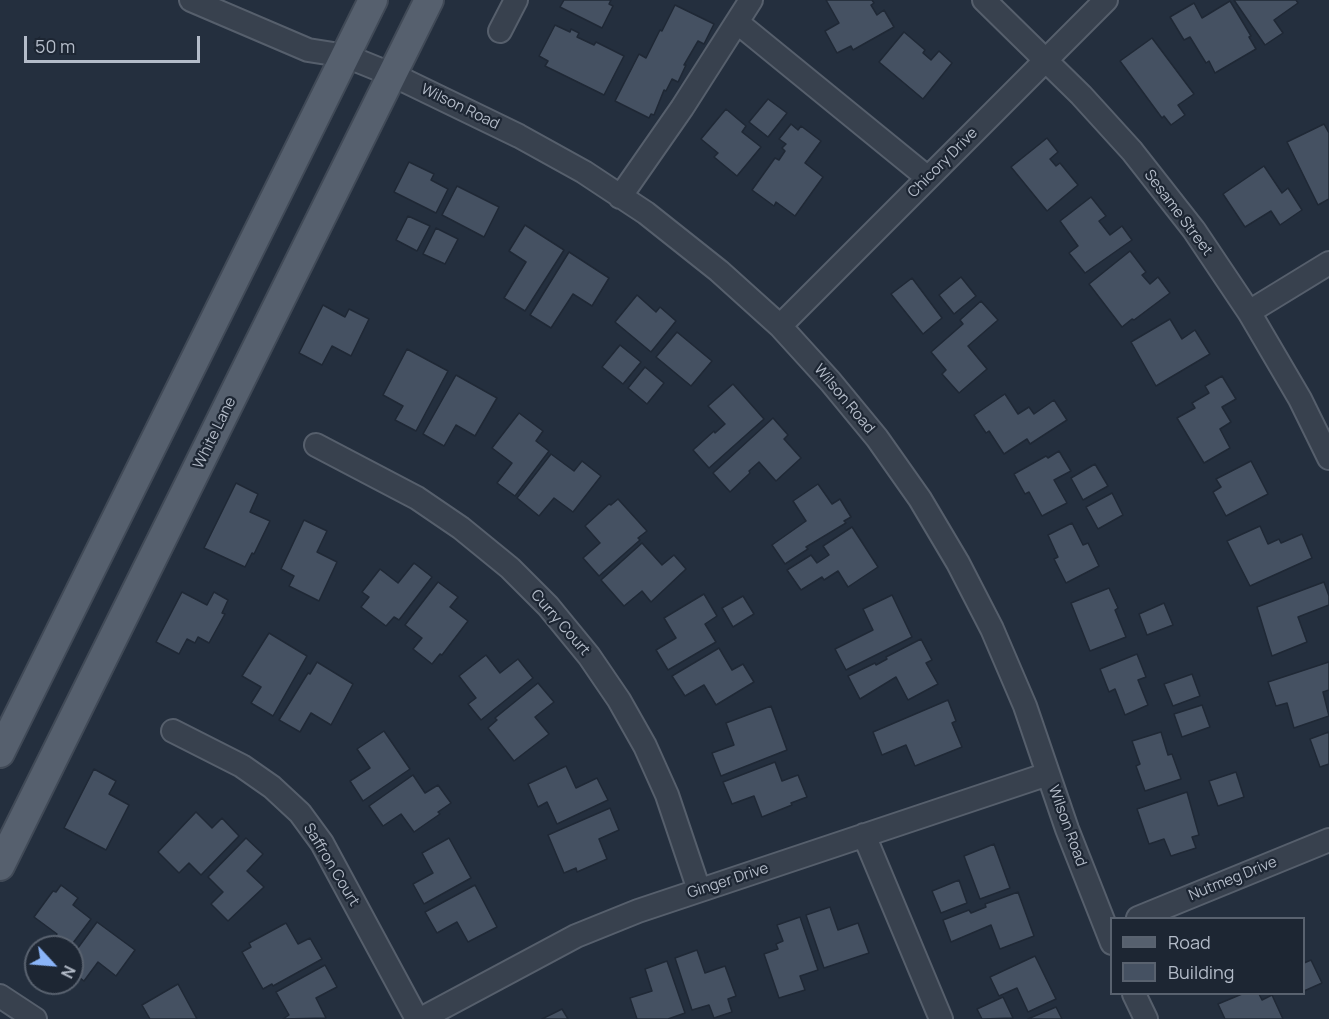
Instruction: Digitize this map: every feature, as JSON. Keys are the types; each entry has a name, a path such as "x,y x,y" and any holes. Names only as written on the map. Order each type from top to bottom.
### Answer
{"main road":[{"path":"0,753 373,0"},
{"name":"White Lane","path":"0,866 429,0"}],"street":[{"name":"Wilson Road","path":"191,0 308,50 346,56 393,75 519,136 584,172 646,213 719,271 780,326 877,438 920,499 947,544 992,629 1025,706 1048,774 1110,935"},
{"path":"500,30 516,0"},
{"path":"620,196 738,23 751,0"},
{"name":"Sesame Street","path":"984,0 1046,59 1132,151 1194,230 1249,312 1300,399 1329,458"},
{"name":"Chicory Drive","path":"780,326 1106,0"},
{"path":"738,23 928,178"},
{"path":"1249,312 1329,263"},
{"name":"Curry Court","path":"315,445 417,498 461,528 510,568 548,606 589,656 619,700 645,746 667,795 699,890"},
{"name":"Saffron Court","path":"173,731 242,766 272,787 300,813 322,843 419,1019"},
{"name":"Ginger Drive","path":"419,1019 576,936 638,911 1048,774"},
{"path":"864,835 941,1019"},
{"name":"Nutmeg Drive","path":"1140,917 1329,840"},
{"path":"1135,995 1146,1019"},
{"path":"0,996 35,1019"}],"building":[{"path":"564,0 611,0 609,4 613,6 602,28 560,7"},
{"path":"826,0 872,0 874,3 871,5 877,15 884,10 894,27 853,50 851,46 837,53 825,31 839,23"},
{"path":"1234,0 1296,0 1298,3 1274,20 1283,33 1265,45"},
{"path":"1230,1 1256,49 1215,73 1209,61 1206,63 1190,37 1184,40 1170,17 1194,3 1202,18"},
{"path":"675,5 714,24 704,44 698,41 684,65 686,65 678,82 672,79 666,91 664,90 654,115 651,114 649,118 615,101 639,54 646,58"},
{"path":"555,25 570,32 571,29 579,33 577,37 594,45 596,42 624,56 604,95 545,66 548,61 539,56"},
{"path":"904,32 925,50 923,53 931,60 939,51 952,63 923,99 879,62"},
{"path":"1152,38 1194,94 1178,105 1185,115 1171,125 1164,116 1162,118 1120,61"},
{"path":"768,99 787,113 768,137 749,122"},
{"path":"726,109 746,126 742,132 761,147 737,176 714,157 718,153 701,139"},
{"path":"791,124 798,130 801,126 821,141 805,163 823,177 795,216 776,202 774,206 752,190 775,158 779,160 785,151 782,148 786,144 779,139"},
{"path":"1324,124 1329,133 1329,199 1318,205 1287,142"},
{"path":"1047,138 1058,152 1050,159 1056,166 1060,163 1078,185 1047,211 1011,167"},
{"path":"409,162 434,174 431,180 448,189 436,213 394,192"},
{"path":"1264,166 1282,193 1288,188 1302,210 1280,225 1271,211 1245,227 1223,194"},
{"path":"457,186 499,207 484,237 442,215"},
{"path":"1091,197 1106,216 1099,221 1110,235 1122,226 1132,240 1085,273 1069,253 1078,246 1060,221"},
{"path":"408,216 430,226 417,251 396,240"},
{"path":"525,225 564,250 525,311 504,298 526,262 509,251"},
{"path":"436,228 458,239 445,264 423,254"},
{"path":"1130,251 1146,272 1142,275 1150,284 1158,277 1170,293 1122,327 1089,284"},
{"path":"569,252 609,278 592,306 573,294 551,328 530,315"},
{"path":"961,277 976,296 954,314 939,295"},
{"path":"912,278 942,318 923,334 891,294"},
{"path":"637,295 656,312 660,307 676,321 651,352 615,322"},
{"path":"981,301 998,320 968,346 987,369 959,393 942,374 946,370 931,352 963,324 960,320"},
{"path":"323,305 345,317 349,309 369,319 351,356 332,346 322,365 299,353"},
{"path":"1170,319 1182,339 1195,330 1210,354 1156,386 1131,342"},
{"path":"677,332 712,361 691,386 656,357"},
{"path":"620,345 641,362 623,384 602,367"},
{"path":"407,349 448,371 416,431 395,420 403,406 383,395"},
{"path":"645,367 664,383 647,404 628,388"},
{"path":"456,375 497,398 475,436 456,425 444,446 423,434"},
{"path":"1222,376 1236,399 1222,407 1231,422 1220,429 1230,448 1204,463 1177,418 1195,408 1192,403 1209,393 1205,386"},
{"path":"733,384 764,419 709,468 693,450 725,424 708,406"},
{"path":"1005,394 1018,414 1029,407 1034,414 1054,400 1067,420 1030,444 1027,439 1004,454 989,431 986,433 974,415"},
{"path":"519,413 543,431 536,441 549,451 515,496 497,483 512,463 492,448"},
{"path":"773,418 788,435 784,439 801,458 776,481 759,462 730,492 713,473"},
{"path":"1059,451 1071,471 1054,480 1067,503 1042,516 1029,492 1025,494 1014,474"},
{"path":"551,454 574,471 582,461 601,476 573,512 554,498 539,516 517,498"},
{"path":"1251,461 1268,494 1226,516 1213,492 1221,487 1216,479"},
{"path":"1095,464 1108,486 1083,500 1071,478"},
{"path":"236,483 258,494 250,512 270,521 245,567 204,548"},
{"path":"818,484 832,504 840,499 851,517 844,521 846,523 806,547 808,549 785,564 772,545 806,521 793,501"},
{"path":"1112,493 1123,515 1098,529 1086,507"},
{"path":"618,499 647,531 599,576 583,558 600,543 585,526 609,504 611,505"},
{"path":"304,520 327,531 317,552 337,562 319,601 289,586 294,576 281,569"},
{"path":"1072,523 1083,545 1088,543 1099,566 1066,583 1054,559 1058,557 1048,535"},
{"path":"1260,526 1268,544 1279,539 1281,543 1302,534 1312,558 1250,586 1227,541"},
{"path":"852,527 878,567 848,587 838,571 824,580 822,577 801,590 787,570 811,555 817,563 829,555 823,546"},
{"path":"642,543 662,565 674,555 686,569 651,602 642,591 624,606 601,580"},
{"path":"414,563 432,577 399,620 394,617 386,626 361,607 369,597 362,592 380,569 398,583"},
{"path":"438,582 458,597 450,607 468,621 442,655 440,654 432,664 413,649 422,638 405,625"},
{"path":"1324,582 1329,596 1329,605 1298,617 1307,642 1272,656 1257,607"},
{"path":"1109,588 1118,608 1115,610 1126,637 1090,651 1071,603"},
{"path":"182,592 207,605 214,592 228,600 222,613 225,614 209,643 198,637 195,643 187,639 179,654 156,642"},
{"path":"704,594 717,616 705,624 716,642 668,670 656,650 676,638 664,618"},
{"path":"892,595 912,637 846,670 835,649 873,630 863,609"},
{"path":"743,596 754,614 733,627 722,608"},
{"path":"1164,603 1173,625 1147,635 1139,614"},
{"path":"269,633 307,656 273,716 251,703 261,687 242,676"},
{"path":"921,639 932,660 926,663 938,684 908,700 896,677 860,699 848,676 875,663 876,665 887,659 886,657"},
{"path":"719,648 732,670 743,664 754,682 716,705 704,685 685,696 672,676"},
{"path":"1137,654 1146,677 1138,680 1148,705 1125,715 1115,689 1109,692 1100,669"},
{"path":"486,655 500,673 518,659 533,678 481,720 468,704 476,698 459,676"},
{"path":"317,662 353,684 331,725 311,713 300,732 279,720"},
{"path":"1329,662 1329,690 1323,692 1329,716 1294,728 1287,703 1276,706 1268,682"},
{"path":"1192,674 1200,696 1173,706 1164,684"},
{"path":"538,683 554,702 535,717 549,734 514,761 488,728 497,720 495,718"},
{"path":"948,700 956,721 952,723 962,747 915,766 906,745 882,755 873,732"},
{"path":"1202,705 1210,727 1182,737 1174,714"},
{"path":"771,706 787,750 721,776 712,753 734,745 726,723"},
{"path":"384,731 410,769 363,801 350,781 370,768 357,749"},
{"path":"1161,732 1168,755 1172,754 1181,779 1145,791 1136,766 1140,764 1132,741"},
{"path":"1329,732 1329,764 1320,767 1310,739"},
{"path":"775,762 782,781 798,775 807,797 762,817 754,796 732,804 723,782"},
{"path":"566,766 576,788 597,778 608,800 557,824 547,802 538,807 528,784"},
{"path":"94,769 116,781 109,794 129,805 106,850 64,828"},
{"path":"1236,772 1244,797 1218,806 1209,781"},
{"path":"413,775 425,793 438,785 451,803 438,812 440,814 414,832 401,814 383,826 369,806"},
{"path":"1187,792 1199,835 1192,837 1196,848 1171,856 1164,839 1149,844 1137,809"},
{"path":"610,808 619,830 599,839 607,859 577,872 576,868 564,873 548,835"},
{"path":"196,812 212,828 222,818 239,836 201,875 189,863 179,873 158,852"},
{"path":"246,838 263,854 247,871 264,887 228,921 211,904 223,892 208,877"},
{"path":"449,838 471,878 424,904 413,884 433,873 422,853"},
{"path":"994,844 1010,888 980,899 964,856"},
{"path":"959,880 967,903 941,913 932,891"},
{"path":"61,885 78,898 73,905 91,919 79,935 56,935 34,917 53,891 56,892"},
{"path":"475,885 497,927 468,942 457,922 437,933 425,912"},
{"path":"1018,892 1034,936 1000,949 991,925 951,942 943,920 969,910 971,913 986,907 985,904"},
{"path":"830,907 838,930 858,923 869,953 824,968 806,915"},
{"path":"800,917 818,970 800,976 805,990 779,998 764,954 778,949 776,944 783,941 777,925"},
{"path":"97,922 135,950 116,976 98,962 84,981 84,940"},
{"path":"286,923 298,944 310,938 322,959 273,986 272,984 263,989 242,952 251,947 249,943"},
{"path":"697,950 705,973 725,966 736,996 728,999 732,1012 714,1018 709,1005 692,1010 675,958"},
{"path":"1035,956 1056,999 1028,1012 1017,988 999,996 990,977"},
{"path":"1311,960 1322,983 1305,991 1305,963"},
{"path":"667,961 685,1013 668,1019 637,1019 630,998 652,991 645,969"},
{"path":"325,965 337,987 316,998 326,1018 283,1019 289,1015 276,992"},
{"path":"178,984 197,1019 150,1019 142,1005"},
{"path":"1240,995 1260,995 1262,1000 1272,995 1283,1019 1225,1019 1218,1004"},
{"path":"1003,997 1013,1018 982,1019 977,1009"},
{"path":"1056,1007 1062,1019 1028,1019"},
{"path":"562,1009 568,1019 542,1019"}]}
